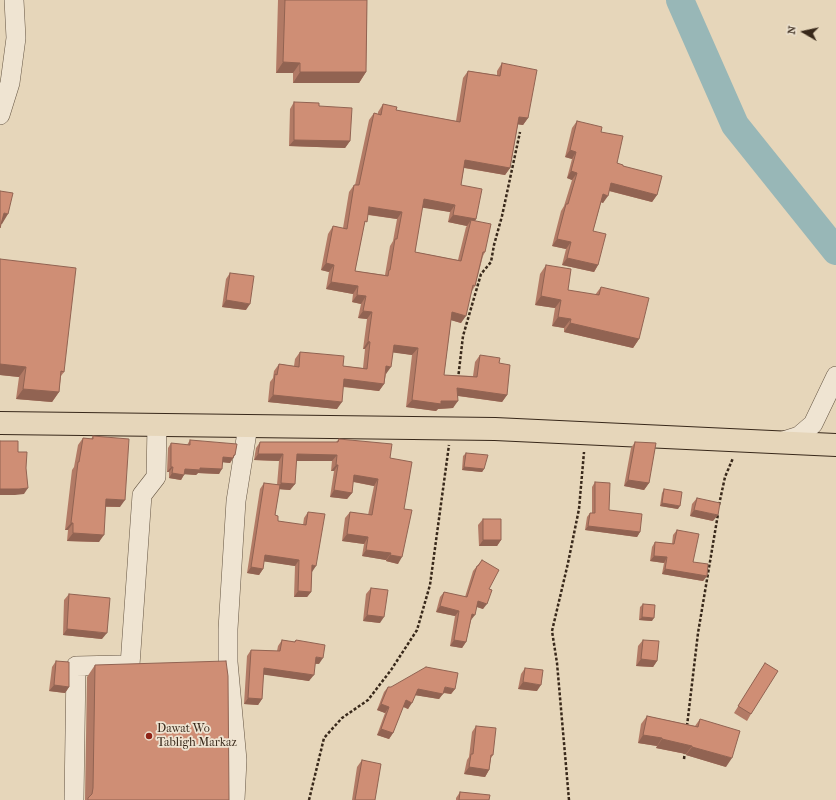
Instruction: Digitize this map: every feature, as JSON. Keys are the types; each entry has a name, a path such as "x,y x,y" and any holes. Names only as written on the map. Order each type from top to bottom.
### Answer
{"main road":[{"path":"0,423 495,429 836,445"}],"street":[{"path":"0,115 10,83 16,38 14,0"},
{"path":"777,442 799,436 813,424 836,376"},
{"path":"74,800 76,666 137,665 142,496 156,477 157,425"},
{"path":"235,800 237,760 220,663 228,629 236,501 248,426"}],"path":[{"path":"457,382 463,336 481,274 491,262 520,132"},
{"path":"309,800 324,738 342,718 368,700 391,670 417,630 430,585 452,428"},
{"path":"569,800 557,663 552,631 568,563 578,509 585,433"},
{"path":"687,727 698,633 714,531 725,477 740,441"},
{"path":"684,759 685,751"}],"building":[{"path":"285,0 367,0 366,72 300,72 300,63 283,62"},
{"path":"502,63 537,70 528,118 519,117 510,168 465,160 461,185 482,189 476,219 453,215 455,205 424,199 415,252 461,261 471,220 491,224 485,252 483,252 475,286 473,285 466,316 452,312 444,375 477,377 480,355 500,358 499,363 510,365 507,395 457,388 458,401 441,401 441,404 412,400 418,348 394,345 391,367 386,366 384,384 344,379 342,402 273,395 275,374 277,375 279,364 299,367 300,352 344,356 343,366 367,369 370,342 368,341 372,312 363,311 366,296 357,295 358,286 331,282 334,265 326,263 333,226 347,229 354,185 359,185 374,113 381,115 383,104 397,107 396,110 460,122 468,71 500,76","holes":["369,207 402,212 388,276 355,271 365,221 367,222"]},
{"path":"294,102 319,103 319,106 352,108 350,141 294,140"},
{"path":"577,121 602,127 601,132 623,136 617,163 623,166 662,176 657,195 611,183 608,196 603,194 593,231 606,234 598,265 567,258 571,242 557,239 566,204 568,204 577,173 571,171 576,152 570,150"},
{"path":"0,191 13,193 8,214 4,213 0,228"},
{"path":"0,259 76,268 64,372 61,371 59,392 23,389 26,367 0,364"},
{"path":"546,265 571,269 568,290 599,295 601,287 649,298 639,339 570,323 571,319 558,317 561,300 541,296"},
{"path":"230,273 254,276 250,304 226,300"},
{"path":"93,436 129,439 125,500 106,499 104,535 73,533 73,523 71,523 78,462 83,438 93,439"},
{"path":"339,439 392,444 390,458 412,462 404,509 412,510 402,557 390,555 391,553 366,550 368,537 347,534 350,512 372,515 378,479 354,475 352,493 334,490 338,465 336,465 337,455 297,454 295,484 281,483 283,454 258,454 260,442 338,442"},
{"path":"190,440 237,444 235,455 233,458 223,457 222,469 185,469 184,475 172,473 171,443 190,445"},
{"path":"0,441 18,441 18,452 27,452 26,468 28,488 0,489"},
{"path":"635,442 656,443 649,483 628,480"},
{"path":"466,453 488,455 484,469 464,467"},
{"path":"595,482 610,483 609,510 642,514 640,532 588,526 590,513 595,513"},
{"path":"264,483 280,485 275,515 278,516 278,521 306,525 308,512 325,514 316,566 312,565 311,592 298,591 299,560 265,555 263,569 251,567"},
{"path":"664,489 682,492 680,506 662,503"},
{"path":"697,498 720,503 718,515 694,510"},
{"path":"483,519 501,519 501,540 483,540"},
{"path":"677,530 699,534 693,562 708,564 707,576 665,569 667,557 654,556 655,542 674,544"},
{"path":"482,560 499,570 489,589 492,590 487,604 478,601 475,615 472,614 466,642 454,640 459,611 440,606 444,592 467,597 477,566"},
{"path":"371,588 388,590 384,617 367,615"},
{"path":"69,594 110,598 107,633 67,629"},
{"path":"643,604 655,605 654,618 642,617"},
{"path":"282,640 295,642 296,640 325,645 323,658 316,657 314,675 264,668 262,699 248,698 251,650 280,651"},
{"path":"643,640 659,641 657,661 641,659"},
{"path":"56,661 69,662 69,687 54,685"},
{"name":"Dawat Wo Tabligh Markaz","path":"226,661 228,676 229,800 88,800 92,794 93,788 95,665"},
{"path":"765,663 778,671 751,714 738,706"},
{"path":"426,667 458,673 455,689 445,687 443,694 418,689 412,703 406,700 393,733 381,729 389,707 381,704 388,687 391,687"},
{"path":"525,668 543,670 541,685 523,682"},
{"path":"647,716 698,727 700,719 740,731 732,758 662,738 643,735"},
{"path":"476,726 496,728 493,755 491,755 489,770 469,767 471,754 473,754"},
{"path":"362,760 381,764 375,800 355,800"},
{"path":"460,792 490,795 489,800 459,800"}],"waterway":[{"path":"680,0 735,125 836,251"}],"place":[{"name":"Dawat Wo Tabligh Markaz","path":"149,736"}]}
